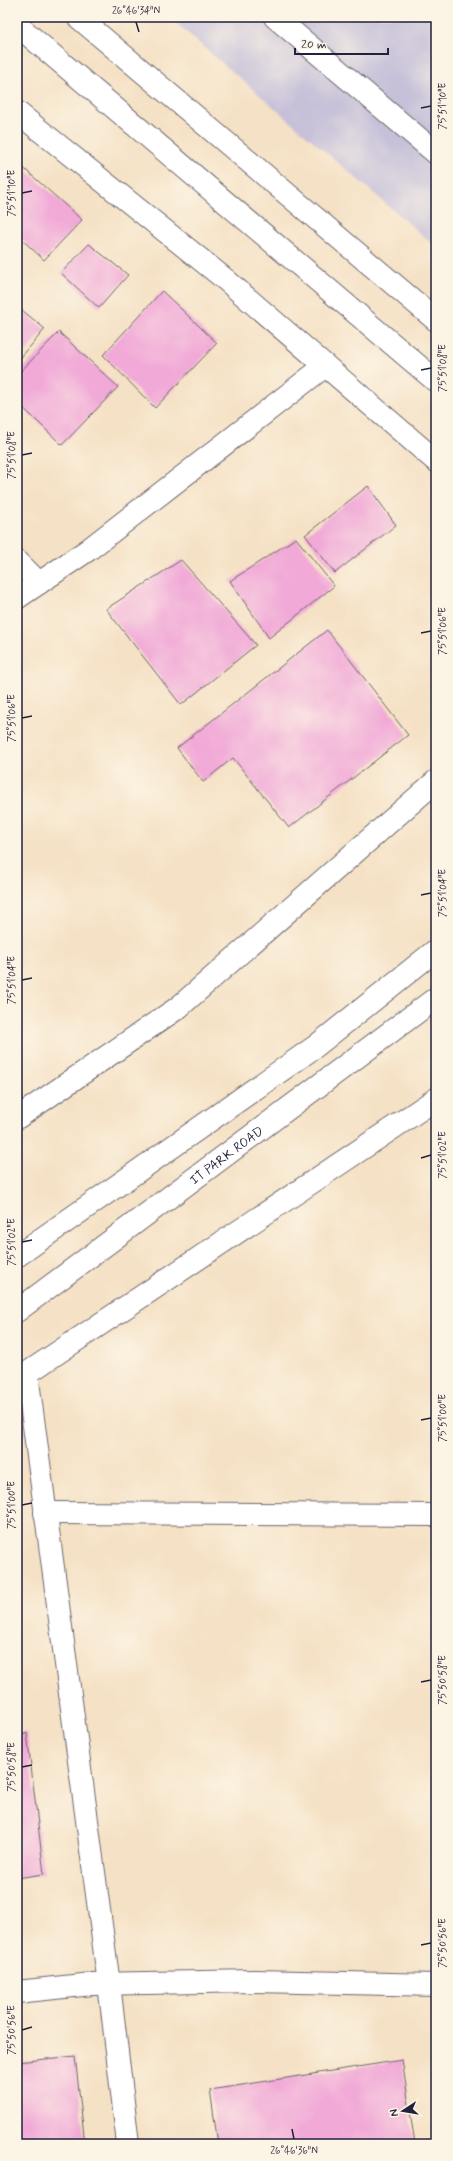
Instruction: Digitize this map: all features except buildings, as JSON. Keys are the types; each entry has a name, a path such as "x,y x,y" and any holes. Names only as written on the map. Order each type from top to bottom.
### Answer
{"street":[{"path":"78,17 436,320"},
{"path":"275,17 436,153"},
{"path":"17,25 436,381"},
{"path":"17,112 226,280 436,462"},
{"path":"17,598 88,550 326,366"},
{"path":"17,561 40,583"},
{"path":"17,1118 179,1007 436,782"},
{"path":"17,1256 316,1046 436,950"},
{"name":"IT PARK ROAD","path":"17,1311 436,998"},
{"path":"128,2144 109,1984 45,1513 22,1377 436,1099"},
{"path":"45,1513 436,1515"},
{"path":"17,1992 109,1984 255,1981 436,1985"}],"shaded area":[{"path":"169,17 436,17 436,247"}]}
